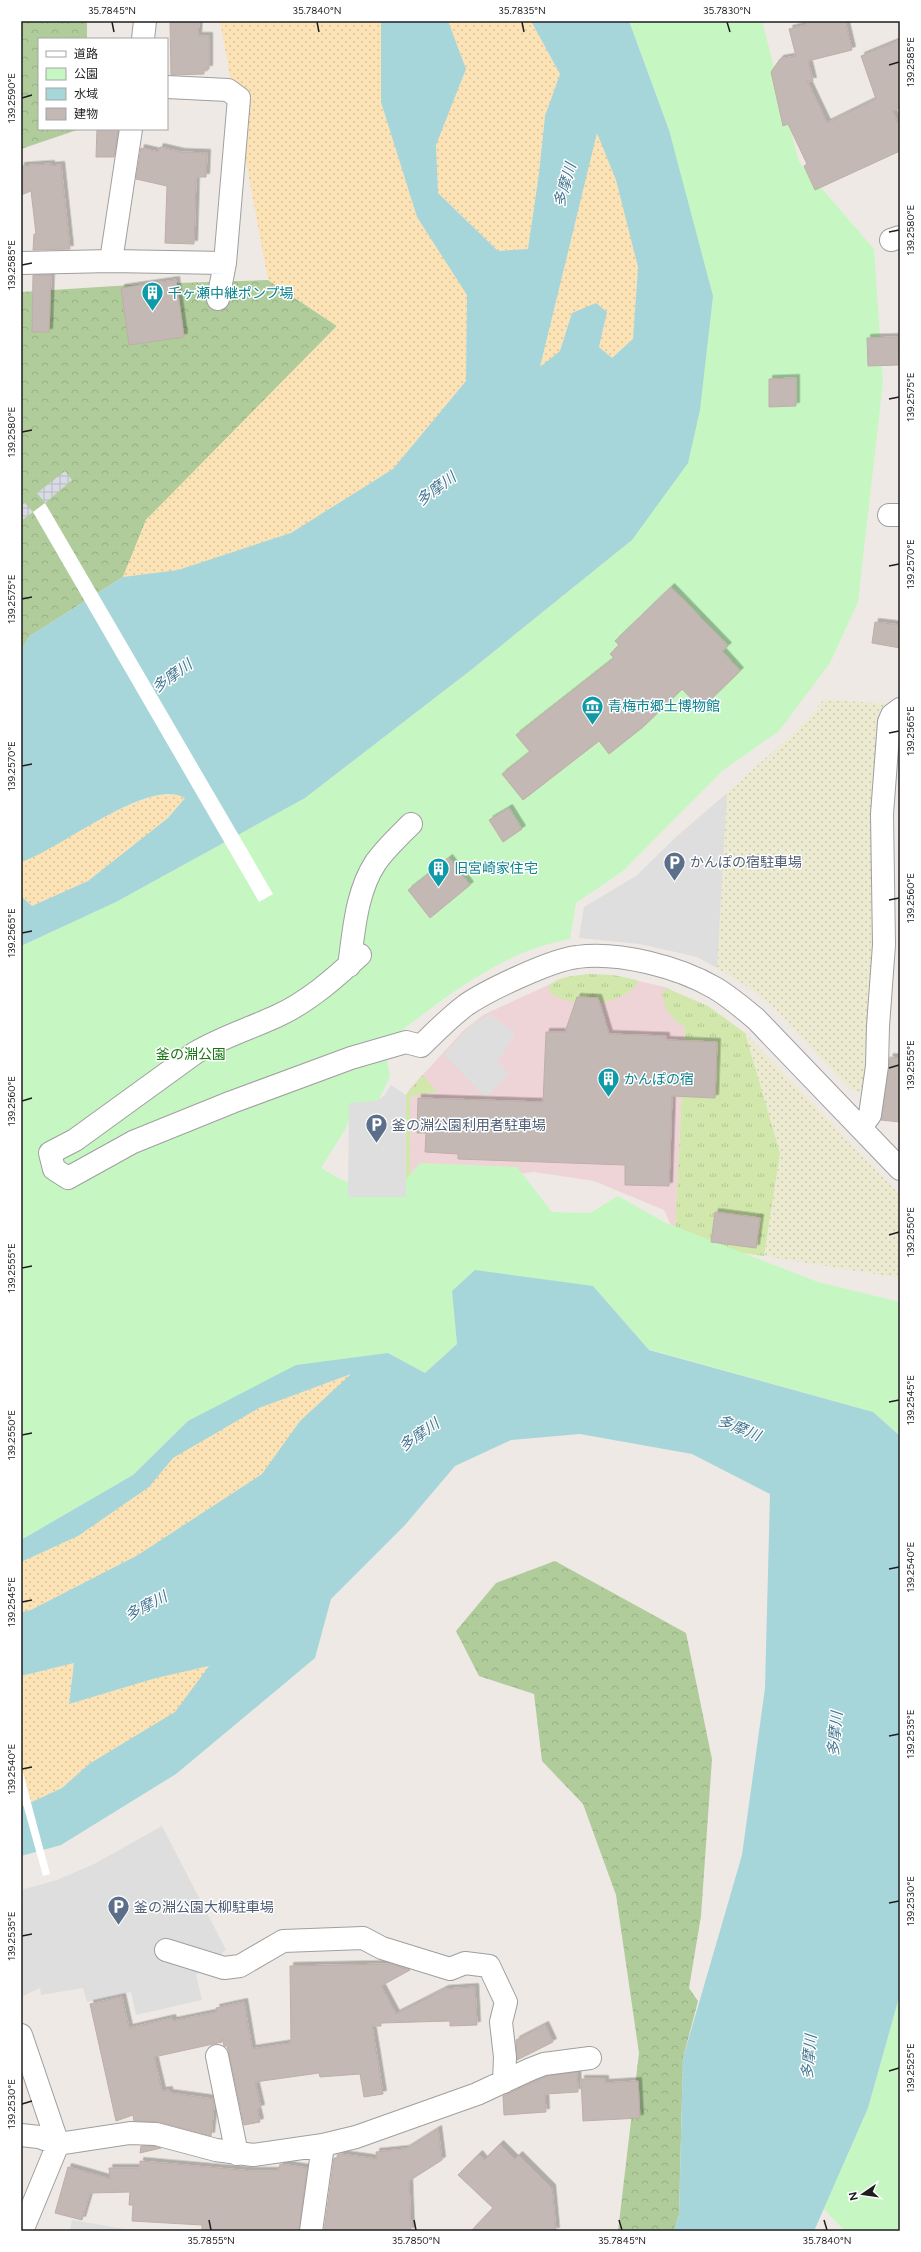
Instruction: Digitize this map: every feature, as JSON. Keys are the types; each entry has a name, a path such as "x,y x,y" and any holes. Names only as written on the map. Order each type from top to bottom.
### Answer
{"street":[{"path":"143,38 145,21"},
{"path":"168,87 228,90 239,98 225,263 218,299"},
{"path":"111,261 132,130"},
{"path":"21,263 111,261 225,263"},
{"path":"860,1127 870,1115 875,1089 884,945 882,814 889,722 892,715 900,709"},
{"path":"411,824 387,848 369,875 358,909 355,960 323,988 296,1006 277,1016 215,1041 75,1140 50,1153 54,1169 68,1178 133,1142 218,1107 351,1058 406,1042 421,1046 466,1006 551,964 577,957 592,956 636,961 691,977 714,988 735,1002 756,1019 900,1169"},
{"path":"166,1950 224,1968 240,1966 283,1941 363,1938 382,1948 450,1969 465,1963 489,1966 506,2002 501,2022 504,2057 504,2082"},
{"path":"21,2035 58,2144 22,2231"},
{"path":"217,2056 237,2154"},
{"path":"21,2135 39,2137 58,2144 130,2133 156,2134 237,2154 253,2155 323,2145 356,2138 477,2094 544,2064 590,2058"},
{"path":"311,2231 323,2145"}],"shaded area":[{"path":"65,471 72,480 45,503 37,493"},
{"path":"25,503 33,512 21,521 21,506"},
{"path":"824,699 889,704 870,1096 851,1090 773,1007 748,987 717,968 727,793 807,721"},
{"name":"かんぽの宿駐車場","path":"727,793 717,968 697,957 640,944 579,938 584,907 636,876 676,837"},
{"path":"588,974 626,978 669,988 685,1027 675,1234 664,1210 594,1181 534,1172 406,1187 406,1095 409,1090 463,1031 483,1015 559,980"},
{"path":"491,1014 515,1034 498,1061 509,1074 486,1098 444,1055 473,1024"},
{"path":"745,1033 900,1195 900,1278 764,1256 780,1153"},
{"name":"釜の淵公園利用者駐車場","path":"391,1085 406,1095 406,1197 348,1197 349,1103 376,1101 384,1096"},
{"name":"釜の淵公園大柳駐車場","path":"162,1826 226,1950 196,1975 202,2000 136,2015 131,1992 87,2002 83,1988 41,1995 40,1988 21,1997 21,1904 23,1903 21,1890 57,1880 94,1864"},
{"path":"72,2220 125,2229 145,2231 70,2231"}],"green space":[{"path":"21,21 87,21 87,38 38,38 38,130 77,130 21,149"},
{"name":"釜の淵公園","path":"629,21 762,21 799,162 874,249 883,382 858,602 830,663 779,731 722,771 623,871 576,903 570,939 544,945 519,955 471,980 384,1044 390,1076 377,1104 353,1107 346,1128 321,1168 342,1180 371,1190 398,1189 420,1163 517,1167 552,1212 590,1213 618,1196 664,1222 818,1282 900,1302 900,1436 873,1412 648,1349 593,1286 452,1291 457,1344 425,1373 388,1353 188,1421 133,1475 21,1540 21,946 116,902 305,798 471,670 632,540 669,130"},
{"path":"268,280 337,326 146,520 123,577 30,636 21,650 21,292 146,284"},
{"path":"588,974 613,975 637,980 638,984 629,992 618,997 595,1003 571,1002 559,998 549,992 549,987 552,983 567,977"},
{"path":"666,988 708,1006 745,1033 780,1153 764,1256 681,1244 675,1234 685,1027 669,1014 662,994"},
{"path":"422,1075 437,1091 410,1097 410,1186 406,1187 406,1095"},
{"path":"555,1561 686,1633 712,1759 701,1916 689,1988 698,2001 683,2058 679,2215 674,2231 618,2231 639,2053 616,1895 583,1804 542,1761 534,1694 479,1676 456,1631 496,1583"},
{"path":"900,1994 900,2231 845,2231 823,2208 868,2108"}],"sand":[{"path":"220,21 381,21 381,102 417,217 467,295 466,381 393,469 291,533 178,570 123,577 146,520 337,326 268,280"},
{"path":"448,21 531,21 560,74 545,116 539,173 528,249 498,251 438,193 436,145 466,69"},
{"path":"597,132 616,180 638,267 633,339 612,358 599,347 607,312 572,313 560,351 540,368"},
{"path":"178,794 185,798 168,818 88,881 32,906 21,896 21,862 120,809 154,796"},
{"path":"352,1374 300,1421 262,1474 138,1555 31,1610 21,1612 21,1562 78,1536 149,1487 173,1458 259,1408"},
{"path":"74,1663 69,1704 156,1678 209,1666 176,1712 89,1764 62,1788 21,1807 21,1676"}],"water":[{"name":"多摩川","path":"381,21 448,21 466,69 436,145 438,193 498,251 528,249 539,173 545,116 560,74 531,21 629,21 669,130 713,296 700,410 688,463 632,540 471,670 305,798 116,902 21,946 21,896 32,906 88,881 168,818 185,798 169,794 149,797 103,818 37,855 21,862 21,650 30,636 123,577 178,570 291,533 393,469 466,381 467,295 417,217 381,102","holes":["597,133 616,180 638,267 633,339 612,358 599,347 607,312 596,303 572,313 560,351 540,367"]},
{"name":"多摩川","path":"475,1270 593,1286 649,1350 873,1412 900,1436 900,1994 868,2108 814,2231 674,2231 679,2215 683,2058 742,1855 765,1688 770,1494 692,1454 580,1434 511,1440 455,1466 405,1525 331,1599 315,1658 176,1774 61,1845 21,1856 21,1807 62,1788 89,1764 175,1712 209,1666 156,1678 69,1704 74,1663 21,1676 21,1612 31,1610 138,1555 262,1474 300,1421 351,1374 259,1408 173,1458 149,1487 78,1536 21,1562 21,1540 133,1475 188,1421 296,1365 388,1353 425,1373 457,1344 452,1291"}],"pier":[{"path":"45,503 273,894 259,902 33,512"},
{"path":"21,1765 50,1874 43,1876 21,1797"}],"building":[{"path":"170,21 199,21 198,36 209,36 209,69 204,69 204,74 171,75"},
{"path":"805,21 845,21 852,50 808,61 813,81 807,81 827,123 876,99 861,56 900,40 900,108 892,111 900,128 900,151 815,190 804,166 807,164 788,124 783,126 771,72 780,59 796,56 789,29 806,25"},
{"path":"97,130 118,130 114,157 96,157"},
{"path":"160,147 181,152 207,153 206,177 196,177 194,244 165,243 167,186 136,179 141,148 158,152"},
{"path":"51,164 51,166 61,165 70,249 33,250 34,234 36,234 31,191 21,195 21,166"},
{"path":"33,275 51,275 49,332 32,332"},
{"name":"千ヶ瀬中継ポンプ場","path":"176,280 184,337 129,345 121,288"},
{"path":"898,337 899,365 868,366 867,338"},
{"path":"796,378 796,406 769,407 769,379"},
{"path":"671,587 728,646 722,651 740,671 701,709 682,689 643,727 609,754 599,741 523,800 502,774 530,752 516,735 614,658 610,654 619,645 615,641"},
{"path":"875,622 900,625 900,648 872,643"},
{"path":"509,808 522,829 503,842 489,820"},
{"name":"旧宮崎家住宅","path":"449,858 470,885 430,918 408,890"},
{"name":"かんぽの宿","path":"577,997 598,998 609,1034 666,1036 666,1040 717,1042 715,1098 672,1096 669,1186 625,1185 625,1165 458,1159 458,1154 425,1152 426,1133 417,1133 418,1098 543,1102 546,1032 565,1032"},
{"path":"890,1057 900,1058 900,1122 881,1120"},
{"path":"715,1212 760,1218 756,1248 711,1242"},
{"path":"391,1964 410,1970 381,1986 396,2014 445,1989 475,1987 477,2025 450,2026 450,2021 381,2023 381,2026 372,2026 383,2094 364,2097 360,2074 320,2077 319,2073 255,2082 261,2108 257,2109 260,2122 244,2125 227,2046 224,2046 222,2037 222,2042 154,2057 162,2091 169,2090 169,2093 213,2099 214,2105 211,2136 159,2122 134,2121 133,2115 116,2121 90,2004 122,1997 129,2028 172,2018 173,2021 217,2012 216,2008 244,2002 252,2049 291,2043 290,1966"},
{"path":"545,2025 553,2042 517,2060 516,2040"},
{"path":"577,2072 578,2092 545,2094 546,2112 504,2115 503,2096 547,2076"},
{"path":"581,2079 605,2079 605,2083 638,2081 640,2118 583,2121"},
{"path":"438,2129 442,2160 409,2181 411,2231 324,2231 334,2158 338,2158 338,2154 377,2159 376,2152 406,2149"},
{"path":"500,2144 515,2159 519,2155 552,2188 556,2231 471,2231 493,2208 458,2175 479,2154 484,2160"},
{"path":"141,2146 154,2146 161,2148 140,2153"},
{"path":"140,2161 251,2171 279,2171 280,2164 307,2168 299,2231 202,2231 202,2225 132,2221 133,2205 129,2205 130,2192 90,2193 82,2220 55,2213 68,2167 110,2179 109,2168 140,2168"}],"place":[{"name":"千ヶ瀬中継ポンプ場","path":"152,312"},
{"name":"青梅市郷土博物館","path":"593,726"},
{"name":"かんぽの宿駐車場","path":"674,882"},
{"name":"旧宮崎家住宅","path":"439,888"},
{"name":"かんぽの宿","path":"609,1098"},
{"name":"釜の淵公園利用者駐車場","path":"377,1144"},
{"name":"釜の淵公園大柳駐車場","path":"118,1926"}]}
